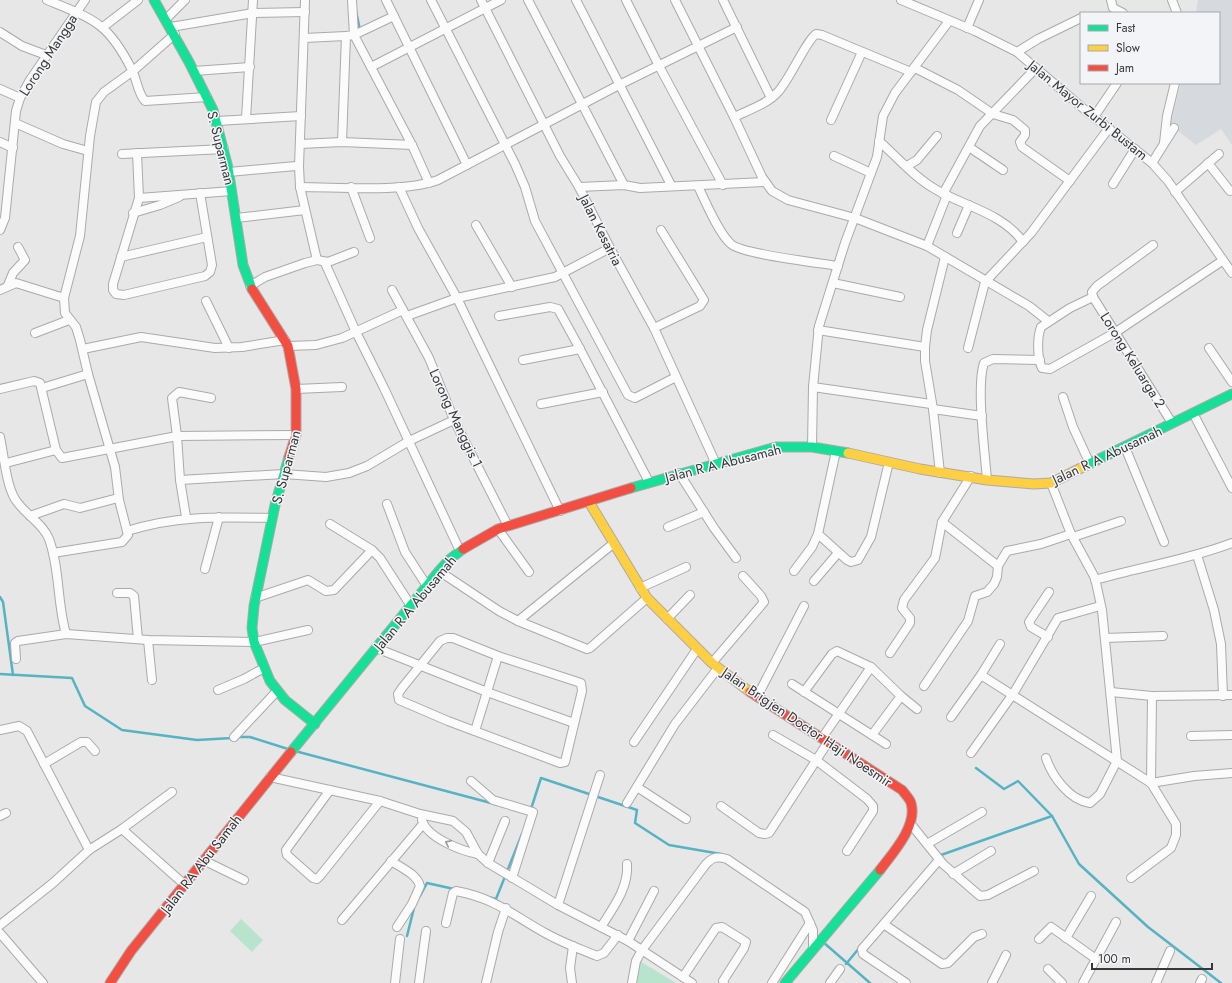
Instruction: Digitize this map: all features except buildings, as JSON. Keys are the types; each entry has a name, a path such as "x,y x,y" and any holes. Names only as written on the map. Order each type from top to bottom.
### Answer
{"street":[{"path":"47,0 76,11 103,27 112,37 133,71 142,97 146,101 207,96"},
{"name":"Lorong Mangga","path":"1,227 7,205 15,123 20,98 46,55 85,0"},
{"path":"103,27 138,0"},
{"name":"S. Suparman","path":"154,0 194,71 207,96 217,121 229,172 243,265 250,286 258,301 286,343 296,389 296,435 272,518 255,598 252,628 254,642 264,668 276,691 315,724"},
{"path":"53,553 122,542 128,538 118,498 115,467 88,374 83,349 77,330 69,320 64,308 64,298 80,236 92,116 96,102 104,92 133,71 170,27 184,0"},
{"path":"246,119 253,0"},
{"path":"305,0 300,144 300,187 305,210 321,261 409,441 460,551"},
{"path":"342,142 352,0"},
{"path":"386,0 467,165"},
{"path":"431,0 526,187 535,221 629,396 635,398 676,377"},
{"name":"Jalan Kesatria","path":"481,0 544,124 654,328 716,464"},
{"path":"371,67 501,0"},
{"path":"528,0 624,185"},
{"path":"576,0 671,185"},
{"path":"626,0 659,66 723,185"},
{"path":"675,0 765,182 772,191 788,200 855,218 927,246 985,282 1029,306 1048,321"},
{"path":"723,0 771,98"},
{"name":"Jalan Mayor Zurbi Bustam","path":"901,0 967,28 1017,52 1094,117 1152,162 1232,273"},
{"path":"967,28 979,0"},
{"path":"1111,0 1113,8 1119,12"},
{"path":"1172,0 1177,12"},
{"path":"170,27 253,13 305,12"},
{"path":"304,38 350,36 394,16"},
{"path":"1017,52 1038,39 1080,18"},
{"path":"812,447 813,387 818,330 838,266 877,157 883,116 887,106 949,20"},
{"path":"300,187 399,187 429,183 467,165 582,104 737,26"},
{"path":"0,32 17,43 46,55"},
{"path":"734,117 771,98 786,83 811,39 816,34 822,35 862,52 913,70 954,88 993,114 1013,120 1020,124 1025,130 1025,135 1020,142 1022,147 1070,181"},
{"path":"350,36 371,67 412,146 429,183"},
{"path":"831,120 862,52"},
{"path":"194,71 250,67"},
{"path":"927,246 945,194 980,126 1036,68"},
{"path":"1094,117 1115,84"},
{"path":"1164,143 1167,116 1176,84"},
{"path":"0,89 20,98"},
{"path":"217,121 301,116"},
{"path":"15,123 63,144 88,151"},
{"path":"968,348 985,282 1023,242 1070,181 1108,128"},
{"path":"1152,162 1174,128"},
{"path":"907,166 917,160 937,136"},
{"path":"879,141 926,183 1007,226 1023,242"},
{"path":"0,142 13,148"},
{"path":"300,144 342,142 412,146"},
{"path":"969,147 1003,170"},
{"path":"122,154 224,149"},
{"path":"1113,184 1135,149"},
{"path":"137,153 139,198 133,213 113,287 114,292 121,295 208,274 212,265 200,193"},
{"path":"1175,192 1219,154"},
{"path":"834,156 871,173"},
{"path":"1208,163 1230,191"},
{"path":"229,172 296,166"},
{"path":"579,188 624,185 640,188 671,185 698,186 765,182"},
{"path":"698,186 707,206 732,246 747,251 838,266"},
{"path":"351,187 370,238"},
{"path":"399,187 418,228 457,298 560,511"},
{"path":"139,198 232,191"},
{"path":"133,213 160,205 185,194"},
{"path":"958,233 969,205"},
{"path":"236,218 305,210"},
{"path":"476,225 512,287"},
{"path":"654,328 700,306 704,300 661,230"},
{"path":"121,257 207,237"},
{"path":"1153,246 1097,286 1092,292 1093,297 1048,321 1040,330 1040,360 1042,368 1050,369 1116,332 1222,261"},
{"path":"8,285 13,273 25,260 18,247"},
{"path":"83,349 141,337 214,348 286,343 330,342 405,313 457,298 555,277 610,248"},
{"path":"250,286 289,268 354,252"},
{"path":"940,472 925,361 925,347 927,330 945,257"},
{"path":"0,290 8,285 16,283 64,298"},
{"path":"833,283 900,297"},
{"name":"Lorong Manggis 1","path":"392,290 429,358 454,420 508,526"},
{"name":"Lorong Keluarga 2","path":"1093,297 1172,423"},
{"path":"206,301 229,348"},
{"path":"499,316 550,307 555,307 560,312 649,482"},
{"path":"35,333 69,320"},
{"path":"818,330 925,347"},
{"path":"523,360 580,348"},
{"path":"1209,348 1232,382"},
{"path":"987,480 982,416 982,380 984,363 993,359 1040,360"},
{"path":"42,388 88,374"},
{"path":"0,389 34,381 39,382 42,388 56,450 61,457 65,458 109,448 177,436 296,435"},
{"path":"296,389 342,387"},
{"path":"813,387 982,416"},
{"path":"186,517 180,480 177,436 171,402 174,395 179,392 211,398"},
{"path":"541,404 603,392"},
{"name":"Jalan R A Abusamah","path":"292,750 315,724 439,571 460,551 484,535 498,529 589,502 649,482 776,447 812,447 987,480 1034,484 1051,483 1232,394"},
{"path":"1063,397 1076,434 1090,464"},
{"path":"1193,413 1232,488"},
{"path":"180,480 284,474 326,477 349,473 367,466 409,441 454,420"},
{"path":"0,437 4,467 11,491 15,499 48,536 53,553 62,620 66,634"},
{"path":"1125,446 1164,542"},
{"path":"4,467 56,450"},
{"path":"794,571 812,547 818,534 836,451"},
{"path":"818,534 838,553 851,562 856,562 862,556 871,537 889,462"},
{"path":"679,474 736,558"},
{"path":"890,652 909,627 910,618 902,608 904,600 936,558 942,522 971,476"},
{"path":"1046,758 1056,780 1080,799 1090,803 1100,794 1117,761 1105,638 1095,580 1072,536 1051,483"},
{"path":"30,516 64,504 80,508 118,498"},
{"name":"Jalan Brigjen Doctor Haji Noesmir","path":"589,502 647,598 715,666 756,697 902,790 911,803 910,823 902,841 880,870 785,983"},
{"path":"387,504 405,552 427,586"},
{"path":"668,527 704,512"},
{"path":"127,531 146,525 186,517 272,518"},
{"path":"205,569 219,517"},
{"path":"924,686 968,621 976,596 989,590 996,580 998,566 1007,551 1072,536 1121,521"},
{"path":"942,522 998,566"},
{"path":"330,524 372,550 380,558 411,606"},
{"path":"498,529 530,572"},
{"path":"518,621 614,543"},
{"path":"1095,580 1133,569 1197,555 1232,543"},
{"path":"255,598 308,580 326,591 334,590 372,550"},
{"path":"814,581 838,553"},
{"path":"1197,555 1216,617 1220,644 1223,696"},
{"path":"640,588 686,567"},
{"path":"439,571 518,621 587,649 647,598"},
{"path":"627,803 675,724 715,666 764,602 761,596 742,576"},
{"path":"117,593 130,592 134,596 138,639"},
{"path":"1048,637 1031,627 1029,622 1049,592"},
{"path":"667,619 690,595"},
{"path":"756,697 804,606"},
{"path":"971,753 1013,694 1058,618 1100,606"},
{"path":"16,659 15,648 18,640 66,634 148,640 254,642 308,630"},
{"path":"1105,638 1163,636"},
{"path":"447,638 454,638 498,656 581,683 582,691 565,762 563,763 475,731 399,700 398,694 440,641 447,638"},
{"path":"148,640 152,680"},
{"path":"951,717 981,675 1000,644"},
{"path":"376,648 420,667 574,723"},
{"path":"634,742 697,649"},
{"path":"804,692 832,654 838,651 871,667 916,709"},
{"path":"475,731 498,656"},
{"path":"721,806 759,832 765,834 769,833 774,828 816,760 839,714 871,667"},
{"path":"218,690 244,679 264,668"},
{"path":"981,675 1151,783 1176,824 1176,835 1171,848 1131,878"},
{"path":"792,684 886,744"},
{"path":"234,737 276,691"},
{"path":"1111,692 1152,696 1232,695"},
{"path":"872,735 901,696"},
{"path":"1151,783 1152,696"},
{"path":"0,730 19,726 25,729 89,850"},
{"path":"773,735 816,760 867,799 873,806 873,811 847,851"},
{"path":"1191,736 1232,735"},
{"path":"44,764 81,742 87,742 95,751"},
{"name":"Jalan RA Abu Samah","path":"110,983 131,951 292,750"},
{"path":"1151,783 1194,776 1232,773"},
{"path":"558,905 600,775"},
{"path":"270,777 380,801 420,814 453,821 466,832 478,854 488,863 558,905 618,935 692,983"},
{"path":"471,781 493,800 531,810 531,824 507,875"},
{"path":"637,787 686,819"},
{"path":"330,790 286,850 287,855 313,878 317,879 380,801"},
{"path":"0,925 53,884 89,850 122,829 172,792"},
{"path":"927,844 982,812"},
{"path":"420,814 423,824 434,835 445,842 478,854"},
{"path":"488,863 505,821"},
{"path":"910,823 939,860 953,874 980,896 988,895 1034,871"},
{"path":"342,920 423,824"},
{"path":"122,829 185,884"},
{"path":"953,874 991,851"},
{"path":"632,983 636,962 642,950 706,864 711,859 719,856 727,859 805,912 813,930 813,948"},
{"path":"203,860 244,880"},
{"path":"906,983 861,951 939,860"},
{"path":"391,861 408,871 418,880 420,886 412,904 397,927"},
{"path":"602,927 623,889 627,876 627,864"},
{"path":"446,923 453,893 455,891 480,896 506,908 547,934 599,956 618,935"},
{"path":"628,941 654,891"},
{"path":"1066,938 1091,896"},
{"path":"486,983 498,932 506,908"},
{"path":"1083,983 1116,922"},
{"path":"772,983 810,923"},
{"path":"885,924 942,964 948,963 974,937 982,934"},
{"path":"683,977 716,928 722,927 746,942 723,981 724,983"},
{"path":"1039,939 1046,930 1051,928 1096,959"},
{"path":"419,983 426,931"},
{"path":"0,933 43,983"},
{"path":"395,983 400,939"},
{"path":"572,983 570,968 573,946"},
{"path":"1156,983 1170,951"},
{"path":"992,983 1006,956"},
{"path":"830,983 840,969"},
{"path":"1048,969 1062,983"}],"shaded area":[{"path":"1198,0 1232,0 1232,145 1221,129 1196,145 1170,125 1181,84 1220,84 1220,12 1196,12"}],"green space":[{"path":"241,919 263,940 252,952 230,931"},
{"path":"638,960 676,983 633,983"}],"waterway":[{"path":"356,11 360,30"},
{"path":"0,597 3,602 13,675"},
{"path":"0,674 72,678 85,706 122,730 197,740 232,738"},
{"path":"237,737 250,737 288,749"},
{"path":"295,751 491,803"},
{"path":"976,768 1004,789 1018,781 1052,816 1079,864 1148,927 1221,983"},
{"path":"531,809 541,778 637,810 635,823 669,845 721,854"},
{"path":"941,855 1052,816"},
{"path":"488,897 496,899 522,834"},
{"path":"420,896 427,883 454,889"},
{"path":"407,936 414,908"},
{"path":"823,942 870,983"},
{"path":"846,964 860,947"}],"traffic: fast":[{"path":"154,0 189,62 213,110 228,168 243,265 252,289"},
{"path":"1085,466 1232,394"},
{"path":"631,488 776,447 812,447 848,453"},
{"path":"289,457 275,505 254,606 252,628 254,642 270,681 285,700 315,724"},
{"path":"291,752 439,571 450,559 463,549"},
{"path":"785,983 880,870"}],"traffic: slow":[{"path":"848,453 920,469 987,480 1034,484 1051,483 1085,466"},
{"path":"589,502 647,598 712,663 750,692"}],"traffic: jam":[{"path":"252,289 288,346 296,389 296,435 289,457"},
{"path":"463,549 498,529 631,488"},
{"path":"750,692 902,790 909,798 912,812 911,821 903,839 880,870"},
{"path":"110,983 131,951 291,752"}]}
